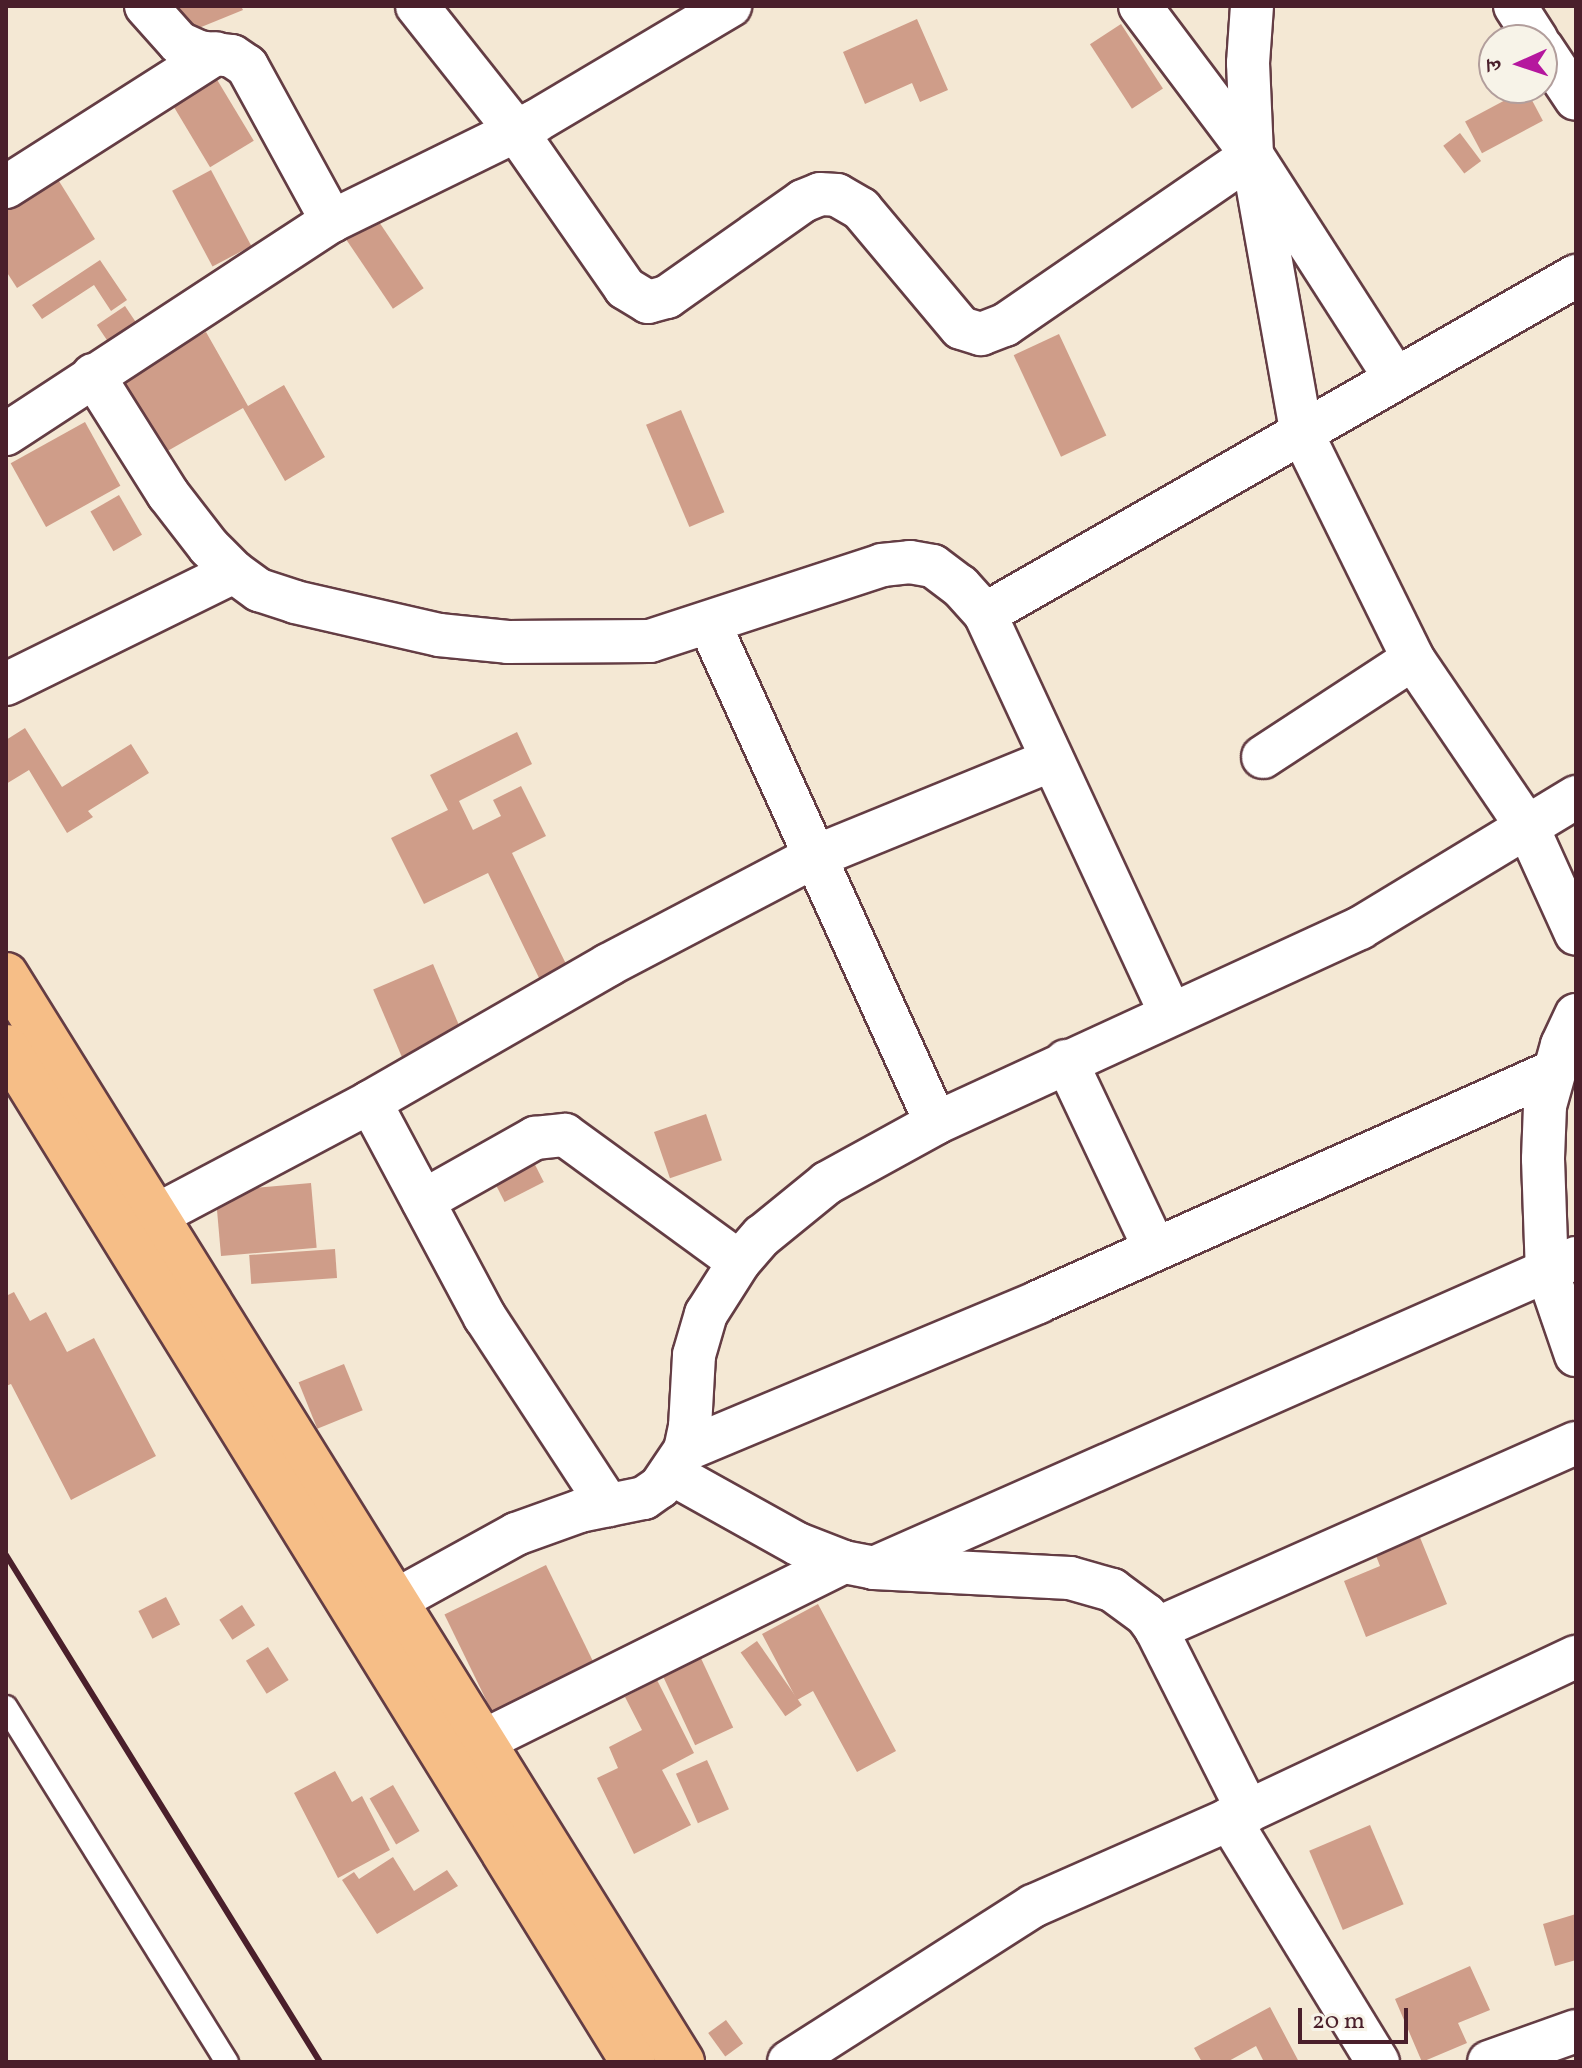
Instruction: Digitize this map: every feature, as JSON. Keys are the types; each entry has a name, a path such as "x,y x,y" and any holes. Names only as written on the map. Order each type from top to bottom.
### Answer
{"main road":[{"path":"6,975 393,1602 682,2062"},
{"path":"6,1047 633,2062"}],"street":[{"path":"146,6 179,43 199,52 232,56 247,66 332,221"},
{"path":"417,6 516,131 625,288 648,302 667,297 803,201 820,194 837,195 861,209 961,328 981,334 1005,325 1252,155"},
{"path":"6,434 332,221 516,131 730,6"},
{"path":"1140,6 1252,155 1395,378"},
{"path":"1252,6 1248,63 1252,155 1301,431 1413,659 1528,828 1576,934"},
{"path":"1515,6 1527,24"},
{"path":"6,187 216,53"},
{"path":"1558,72 1576,99"},
{"path":"985,614 1576,276"},
{"path":"93,375 168,494 209,547 234,572 259,590 295,602 470,639 508,642 650,641 882,565 910,562 933,566 960,586 985,614 1170,1012"},
{"path":"6,684 234,572"},
{"path":"709,623 936,1123"},
{"path":"1263,757 1413,659"},
{"path":"155,1216 370,1102 608,965 814,857 1052,760"},
{"path":"678,1462 690,1427 697,1340 706,1314 739,1262 762,1236 808,1196 936,1123 1170,1012 1360,928 1576,797"},
{"path":"393,1602 516,1534 546,1521 644,1498 678,1462 1155,1249 1567,1043"},
{"path":"1567,1043 1544,1130 1576,1355"},
{"path":"1066,1061 1155,1249"},
{"path":"370,1102 485,1317 608,1505"},
{"path":"423,1201 535,1138 565,1135 739,1262"},
{"path":"481,1742 859,1565 1562,1264"},
{"path":"1156,1629 1576,1443"},
{"path":"678,1462 798,1544 859,1565 1090,1582 1133,1603 1156,1629 1238,1815 1378,2062"},
{"path":"789,2062 1033,1906 1238,1815 1576,1657"},
{"path":"1489,2062 1576,2031"}],"lane":[{"path":"6,1707 227,2062"}],"building":[{"path":"179,6 241,6 243,10 189,32"},
{"path":"917,19 948,90 920,102 912,83 865,104 843,52"},
{"path":"1121,24 1163,89 1132,109 1090,44"},
{"path":"210,68 254,141 210,167 166,94"},
{"path":"1498,104 1534,104 1543,121 1482,153 1465,121"},
{"path":"1460,133 1481,161 1464,174 1443,146"},
{"path":"211,170 251,246 213,267 172,191"},
{"path":"54,173 95,239 17,288 6,271 6,203"},
{"path":"375,216 424,288 393,309 344,237"},
{"path":"100,260 127,300 111,311 94,285 42,319 32,305"},
{"path":"125,306 140,328 112,347 97,325"},
{"path":"206,332 248,406 284,385 325,457 285,481 243,408 164,453 122,379"},
{"path":"1059,334 1106,436 1061,457 1014,355"},
{"path":"681,410 724,512 689,527 646,425"},
{"path":"85,422 120,486 46,527 11,463"},
{"path":"119,495 142,535 113,551 90,511"},
{"path":"25,728 62,787 131,744 149,773 88,811 93,817 67,833 29,770 6,784 6,740"},
{"path":"517,732 532,764 459,801 473,830 501,816 493,800 521,786 546,836 512,853 567,966 540,980 488,873 424,904 391,838 448,810 430,775"},
{"path":"433,964 462,1031 402,1057 373,989"},
{"path":"706,1114 722,1160 670,1178 654,1132"},
{"path":"527,1149 544,1182 505,1202 488,1169"},
{"path":"311,1183 317,1248 221,1256 215,1191"},
{"path":"335,1249 337,1278 251,1284 249,1255"},
{"path":"14,1292 30,1321 46,1312 67,1352 94,1338 156,1456 71,1500 11,1384 6,1386 6,1296"},
{"path":"344,1364 363,1410 317,1429 299,1382"},
{"path":"1417,1530 1447,1604 1366,1637 1344,1581 1380,1566 1373,1548"},
{"path":"546,1565 593,1662 492,1712 444,1615"},
{"path":"166,1597 180,1625 152,1639 138,1611"},
{"path":"818,1604 896,1751 857,1772 813,1691 797,1700 762,1634"},
{"path":"242,1605 255,1625 232,1640 219,1620"},
{"path":"757,1641 802,1705 785,1716 741,1652"},
{"path":"268,1647 289,1680 267,1694 246,1661"},
{"path":"699,1654 733,1727 695,1745 661,1672"},
{"path":"657,1680 694,1753 662,1770 691,1825 634,1854 597,1778 618,1768 609,1747 642,1730 625,1697"},
{"path":"707,1760 729,1809 698,1823 676,1774"},
{"path":"335,1771 352,1802 362,1796 390,1850 338,1878 294,1793"},
{"path":"393,1785 420,1831 396,1844 370,1798"},
{"path":"1370,1825 1404,1904 1343,1930 1309,1851"},
{"path":"393,1857 414,1891 447,1870 458,1886 377,1934 342,1880 354,1872 359,1879"},
{"path":"1576,1914 1576,1960 1555,1966 1543,1924"},
{"path":"1470,1966 1490,2010 1458,2023 1467,2043 1422,2062 1395,1999"},
{"path":"1270,2007 1299,2062 1264,2062 1256,2046 1227,2062 1202,2062 1194,2048"},
{"path":"726,2020 743,2043 725,2056 708,2033"}],"railway":[{"path":"6,1555 320,2062"}]}
